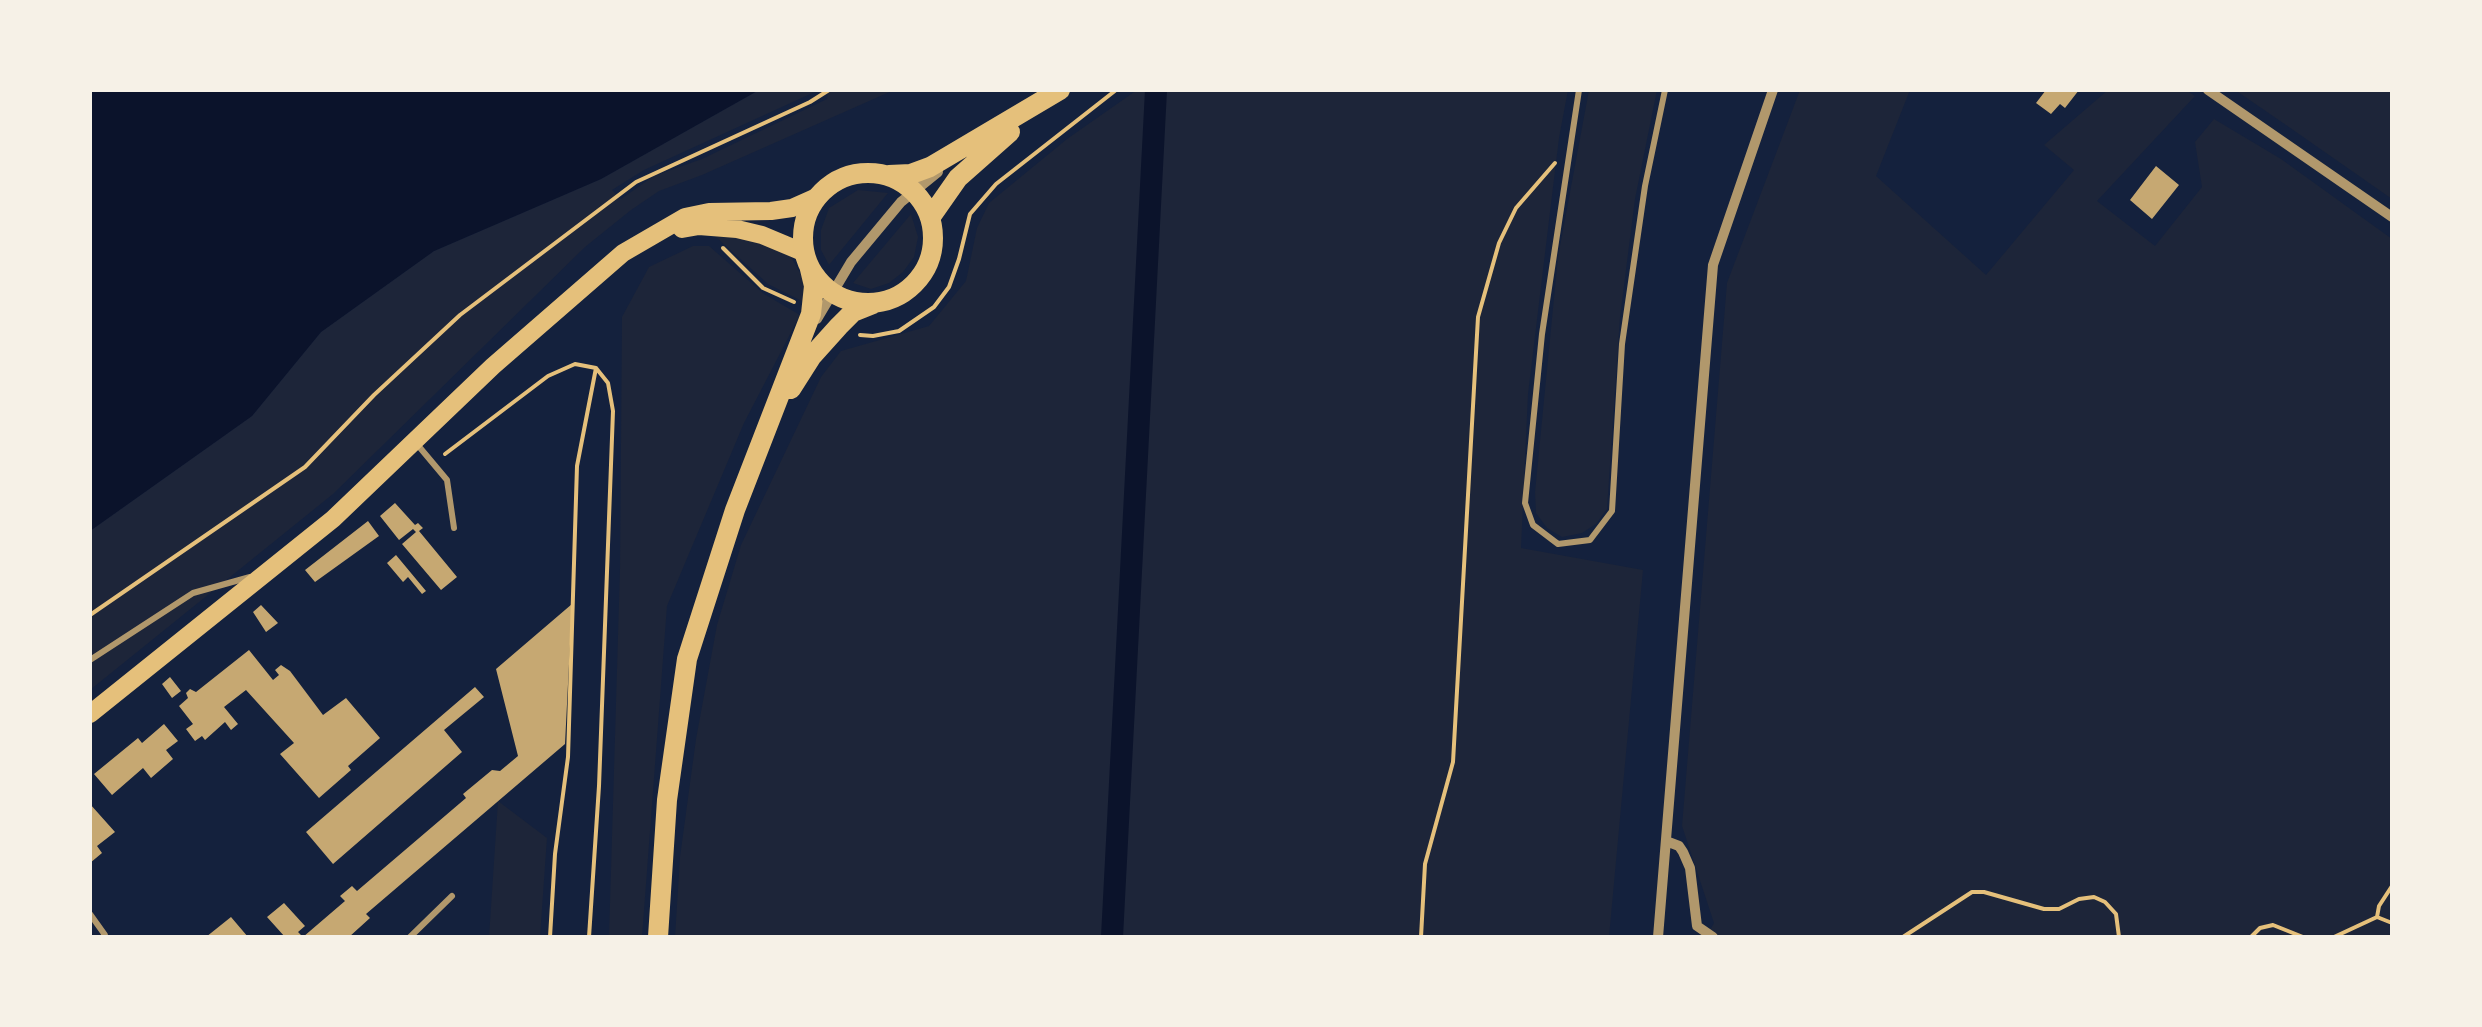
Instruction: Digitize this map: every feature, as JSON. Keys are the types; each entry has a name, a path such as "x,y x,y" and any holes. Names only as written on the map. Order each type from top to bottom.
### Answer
{"main road":[{"path":"90,714 362,494 592,276 656,233 685,218 710,212 792,208 849,176 911,174 930,167 1061,90"},
{"path":"930,218 958,178 1061,90"},
{"path":"768,424 812,356 853,312 906,292 918,280 932,251 930,218 924,204 904,184 886,176"},
{"path":"658,937 667,800 688,659 734,510 812,314 814,286 807,259 805,223 819,196"},
{"path":"656,233 699,226 762,236 807,259 816,276 832,292 848,300 875,303"}],"street":[{"path":"768,424 832,292 851,262 912,192 1061,90"},
{"path":"1658,937 1713,265 1773,90"},
{"path":"2208,90 2392,217"},
{"path":"1666,841 1679,846 1690,868 1697,926 1689,937"},
{"path":"1697,926 1713,937"}],"lane":[{"path":"1579,90 1542,334 1525,503 1534,525 1558,544 1590,540 1612,511 1622,344 1644,186 1665,90"},
{"path":"415,442 447,480 454,528"},
{"path":"90,660 193,593 266,574"},
{"path":"410,937 452,896"},
{"path":"90,914 105,935 102,937"}],"path":[{"path":"90,615 305,467 460,315 636,182 829,90"},
{"path":"855,334 873,336 898,331 934,307 954,273 970,214 996,184 1116,90"},
{"path":"1421,937 1425,864 1453,762 1478,317 1499,244 1516,208 1569,146"},
{"path":"714,244 763,288 802,306"},
{"path":"435,462 548,376 575,364 596,368 608,383 613,411 590,937"},
{"path":"550,937 555,854 568,757 577,466 596,368"},
{"path":"2377,917 2392,886"},
{"path":"1903,937 1972,892 1984,892 2044,910 2094,897 2106,902 2116,914 2118,937"},
{"path":"2334,937 2377,917 2392,923"},
{"path":"2251,937 2260,928 2273,925 2304,937"}],"shaded area":[{"path":"90,90 759,90 601,179 434,251 321,332 252,416 90,531"},
{"path":"759,90 819,90 644,170 612,190 621,199 654,176 702,159 827,99 828,90 894,90 659,191 631,210 585,247 333,494 90,690 90,531 252,416 321,332 434,251 601,179"},
{"path":"1137,90 1568,90 1528,394 1521,548 1643,570 1609,937 675,937 680,857 717,625 741,545 821,377 841,351 929,326 966,281 977,228 989,203 1067,139"},
{"path":"1589,90 1657,90 1635,199 1620,317 1607,509 1596,524 1582,533 1562,537 1547,528 1536,513 1535,492 1558,257"},
{"path":"1800,90 1910,90 1876,176 1986,275 2074,170 2044,145 2108,90 2186,90 2195,96 2097,201 2155,246 2202,187 2195,142 2214,119 2281,159 2392,239 2392,937 1706,937 1714,923 1682,826 1727,283"},
{"path":"2235,90 2392,90 2392,199 2286,125"},
{"path":"858,190 888,193 829,265 821,250 821,230 829,208"},
{"path":"911,214 918,237 914,257 903,272 889,283 871,289 853,283"},
{"path":"736,236 767,244 791,257 804,280 804,302 768,284 716,237"},
{"path":"693,246 709,246 764,294 800,315 744,423 667,606 642,937 609,937 620,569 622,317 649,267"},
{"path":"498,801 547,838 540,937 489,937"}],"building":[{"path":"2046,90 2079,90 2065,108 2060,104 2051,114 2036,103"},
{"path":"2156,166 2179,185 2152,219 2130,200"},
{"path":"395,503 415,525 423,528 419,531 457,577 441,590 402,544 416,532 413,529 399,540 380,516"},
{"path":"368,521 379,536 315,582 305,570"},
{"path":"396,555 426,591 422,594 408,577 403,582 387,563"},
{"path":"572,604 565,744 366,914 370,918 349,937 303,937 345,901 340,896 352,886 357,891 466,798 463,794 492,770 500,771 518,756 496,669"},
{"path":"261,605 278,623 266,632 253,612"},
{"path":"249,650 273,680 281,665 290,671 323,715 346,698 380,738 319,798 280,754 294,743 246,690 224,707 238,724 231,730 225,722 205,740 202,736 195,741 186,729 193,724 179,706 188,698 186,693 190,689 196,692"},
{"path":"170,677 181,691 172,698 162,684"},
{"path":"475,687 484,697 444,730 462,752 333,864 306,832"},
{"path":"164,724 178,741 166,750 173,759 151,778 143,768 112,795 94,774 138,738 142,743"},
{"path":"90,804 115,832 97,846 102,853 90,863"},
{"path":"284,903 305,926 298,932 303,937 285,937 267,917"},
{"path":"231,917 248,937 206,937"}],"waterway":[{"path":"1112,937 1156,90"}]}
